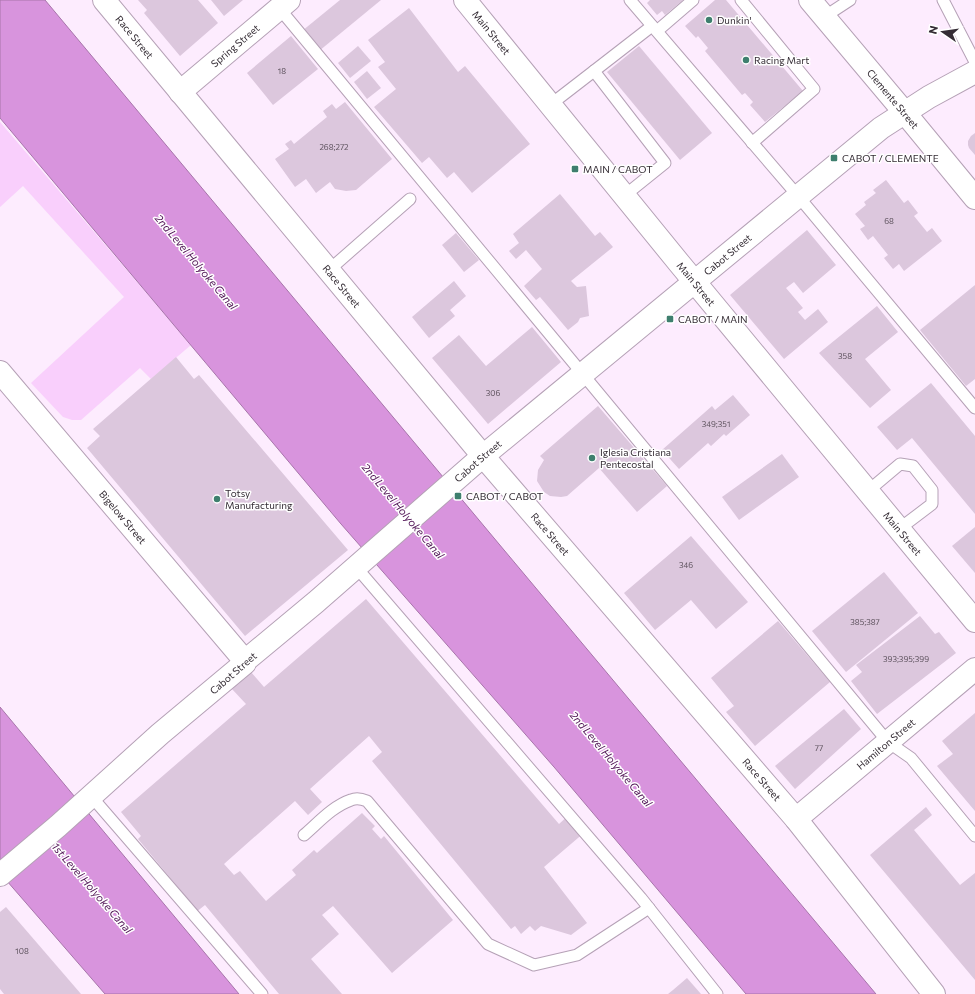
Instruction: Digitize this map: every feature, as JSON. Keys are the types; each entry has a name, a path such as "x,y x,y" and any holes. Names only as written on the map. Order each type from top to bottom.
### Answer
{"street":[{"name":"Race Street","path":"104,0 329,270 478,460 796,820 934,994"},
{"name":"Main Street","path":"465,0 624,196 975,621"},
{"name":"Clemente Street","path":"810,0 905,112 975,198"},
{"name":"Spring Street","path":"180,92 283,3"},
{"name":"Cabot Street","path":"0,875 92,796 160,734 359,565 478,460 798,196 881,128 929,97 975,72"},
{"name":"Bigelow Street","path":"0,372 245,661"},
{"name":"Hamilton Street","path":"796,820 975,668"}],"lane":[{"path":"630,0 798,196 975,408"},
{"path":"550,105 594,71 693,0"},
{"path":"741,0 814,89 752,143"},
{"path":"824,17 850,0"},
{"path":"943,0 975,62"},
{"path":"283,3 583,374 888,742 911,758 975,836"},
{"path":"594,71 665,163 624,196"},
{"path":"329,270 410,199"},
{"path":"868,491 900,464 913,466 932,490 932,504 899,529"},
{"path":"359,565 649,908 717,994"},
{"path":"92,796 262,994"},
{"path":"304,835 335,808 352,799 367,801 488,944 534,965 577,955 649,908"}],"shaded area":[{"path":"0,122 191,345 151,379 140,368 81,420 72,420 63,417 31,383 124,297 23,186 0,207"}],"water":[{"name":"2nd Level Holyoke Canal","path":"0,0 45,0 876,994 746,994 554,767 341,524 0,118"},
{"name":"1st Level Holyoke Canal","path":"0,707 239,994 105,994 0,873"}],"building":[{"path":"138,0 198,0 218,23 180,56 144,13 147,10"},
{"path":"211,0 243,0 224,16"},
{"path":"340,0 381,0 319,51 302,31"},
{"path":"650,0 683,0 665,15 662,11 657,15 647,3"},
{"path":"715,0 726,0 803,91 765,122 750,105 753,102 745,93 742,95 705,51 708,48 698,36 696,38 685,26"},
{"path":"409,8 458,72 465,66 530,144 472,193 454,172 447,178 429,157 422,163 374,107 396,89 378,67 385,62 368,40"},
{"path":"291,36 318,69 273,105 247,73"},
{"path":"358,46 371,61 350,78 338,63"},
{"path":"639,46 712,133 680,160 607,72"},
{"path":"367,71 381,88 367,99 354,82"},
{"path":"345,102 392,159 356,190 346,191 335,189 330,182 316,193 306,179 295,187 275,159 289,149 285,144 291,140 294,144 327,117 323,111 332,104 336,109"},
{"path":"975,133 975,155 969,148 968,141"},
{"path":"886,180 904,203 908,200 918,213 914,216 927,232 932,228 942,241 904,271 899,264 893,269 884,258 888,255 873,236 868,240 860,229 865,226 855,214 866,205 864,202 876,193 873,190"},
{"path":"560,194 595,236 600,232 613,247 571,281 577,287 586,286 589,316 580,318 578,322 568,330 540,297 536,300 524,286 542,269 526,250 516,259 509,251 519,243 513,234"},
{"path":"807,230 836,265 803,293 794,282 786,288 803,308 798,312 805,320 818,309 828,322 784,359 730,295"},
{"path":"456,233 479,260 464,272 442,245"},
{"path":"454,281 466,296 450,310 455,316 429,338 412,317"},
{"path":"975,285 975,379 966,386 920,330"},
{"path":"877,306 898,332 865,359 891,390 870,408 819,353"},
{"path":"532,327 561,362 488,424 432,358 459,335 486,366"},
{"name":"Totsy Manufacturing","path":"176,357 194,379 199,375 348,550 245,636 87,448 100,436 93,429"},
{"path":"931,383 975,436 975,514 912,438 897,450 877,427"},
{"path":"733,395 750,415 726,436 724,434 711,446 708,443 679,469 662,450 712,406 715,410"},
{"name":"Iglesia Cristiana Pentecostal","path":"598,406 667,486 637,512 599,468 567,496 550,496 544,492 537,481 538,470 544,460 540,456"},
{"path":"782,454 799,477 739,520 722,497"},
{"path":"975,527 975,573 952,546"},
{"path":"691,536 748,602 716,629 691,600 655,630 624,593"},
{"path":"884,572 918,613 846,672 812,631"},
{"path":"366,599 559,824 570,814 585,832 544,867 587,923 571,935 541,926 535,931 530,926 521,934 515,926 511,929 372,761 382,752 369,736 310,789 322,802 308,815 295,801 224,864 234,875 240,871 266,901 296,875 292,870 314,850 317,853 362,813 375,826 372,829 381,839 384,836 453,920 392,973 333,906 322,915 339,934 311,959 342,994 279,994 205,905 195,913 179,895 182,892 138,839 141,836 121,812 246,704 231,688 250,671 264,687"},
{"path":"920,616 935,634 939,632 956,653 877,714 851,681 862,672 856,665"},
{"path":"778,621 830,682 755,746 726,712 734,706 711,678"},
{"path":"844,709 861,729 795,789 775,766"},
{"path":"975,713 975,811 937,766 953,754 942,741"},
{"path":"926,807 932,815 914,830 960,885 975,873 975,980 870,855"},
{"path":"6,907 81,994 4,994 0,989 0,912"},
{"path":"687,978 701,994 668,994 673,990"}],"place":[{"name":"Dunkin'","path":"709,20"},
{"name":"Racing Mart","path":"746,60"},
{"name":"CABOT / CLEMENTE","path":"834,158"},
{"name":"MAIN / CABOT","path":"575,169"},
{"name":"CABOT / MAIN","path":"670,319"},
{"name":"Iglesia Cristiana Pentecostal","path":"592,458"},
{"name":"CABOT / CABOT","path":"458,496"},
{"name":"Totsy Manufacturing","path":"217,499"}]}
